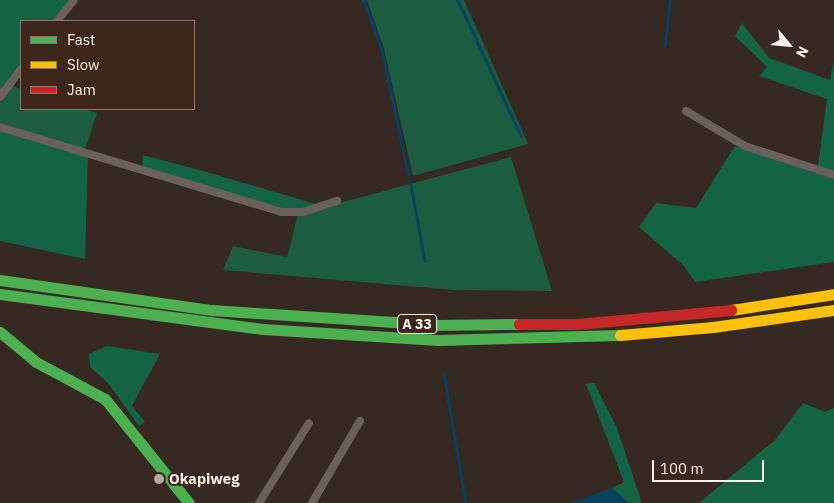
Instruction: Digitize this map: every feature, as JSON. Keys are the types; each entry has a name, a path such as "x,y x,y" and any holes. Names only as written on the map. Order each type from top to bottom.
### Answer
{"main road":[{"name":"A 33","path":"0,280 212,310 435,325 587,323 712,313 834,294"},
{"name":"A 33","path":"0,294 263,329 438,340 578,338 713,327 834,310"},
{"path":"0,332 36,362 79,382 105,399 189,503"}],"street":[{"path":"59,20 74,0"},
{"path":"0,97 20,70"},
{"path":"686,111 746,146 834,176"},
{"path":"0,127 281,212 303,212 337,201"},
{"path":"312,503 360,421"},
{"path":"259,503 309,423"}],"green space":[{"path":"0,0 71,0 55,20 20,20 20,65 0,91"},
{"path":"367,0 464,0 528,144 413,176 384,49"},
{"path":"742,23 769,58 830,80 834,59 834,262 695,282 684,266 639,227 656,203 696,208 735,146 815,173 818,166 827,99 759,76 767,67 735,36"},
{"path":"12,86 20,89 20,110 87,110 97,113 85,150 0,125 0,102"},
{"path":"0,129 88,156 85,259 0,241"},
{"path":"143,155 316,204 302,209 281,210 142,169"},
{"path":"511,157 552,291 455,290 223,270 233,246 287,257 298,214"},
{"path":"107,346 160,354 132,406 145,422 139,426 108,383 90,367 89,354"},
{"path":"594,383 617,428 642,503 629,503 612,488 624,482 586,384"},
{"path":"803,403 825,412 834,408 834,503 699,503 775,440"}],"water":[{"path":"612,488 629,503 570,503"}],"waterway":[{"path":"364,0 382,50 409,177"},
{"path":"458,0 521,136"},
{"path":"665,46 670,0"},
{"path":"411,184 425,261"},
{"path":"444,373 466,503"}],"traffic: fast":[{"path":"0,280 212,310 435,325 519,324"},
{"path":"0,294 263,329 438,340 620,335"},
{"path":"0,332 36,362 105,399 189,503"}],"traffic: slow":[{"path":"731,310 834,294"},
{"path":"620,335 713,327 834,310"}],"traffic: jam":[{"path":"519,324 577,324 731,310"}],"place":[{"name":"Okapiweg","path":"159,479"}]}
